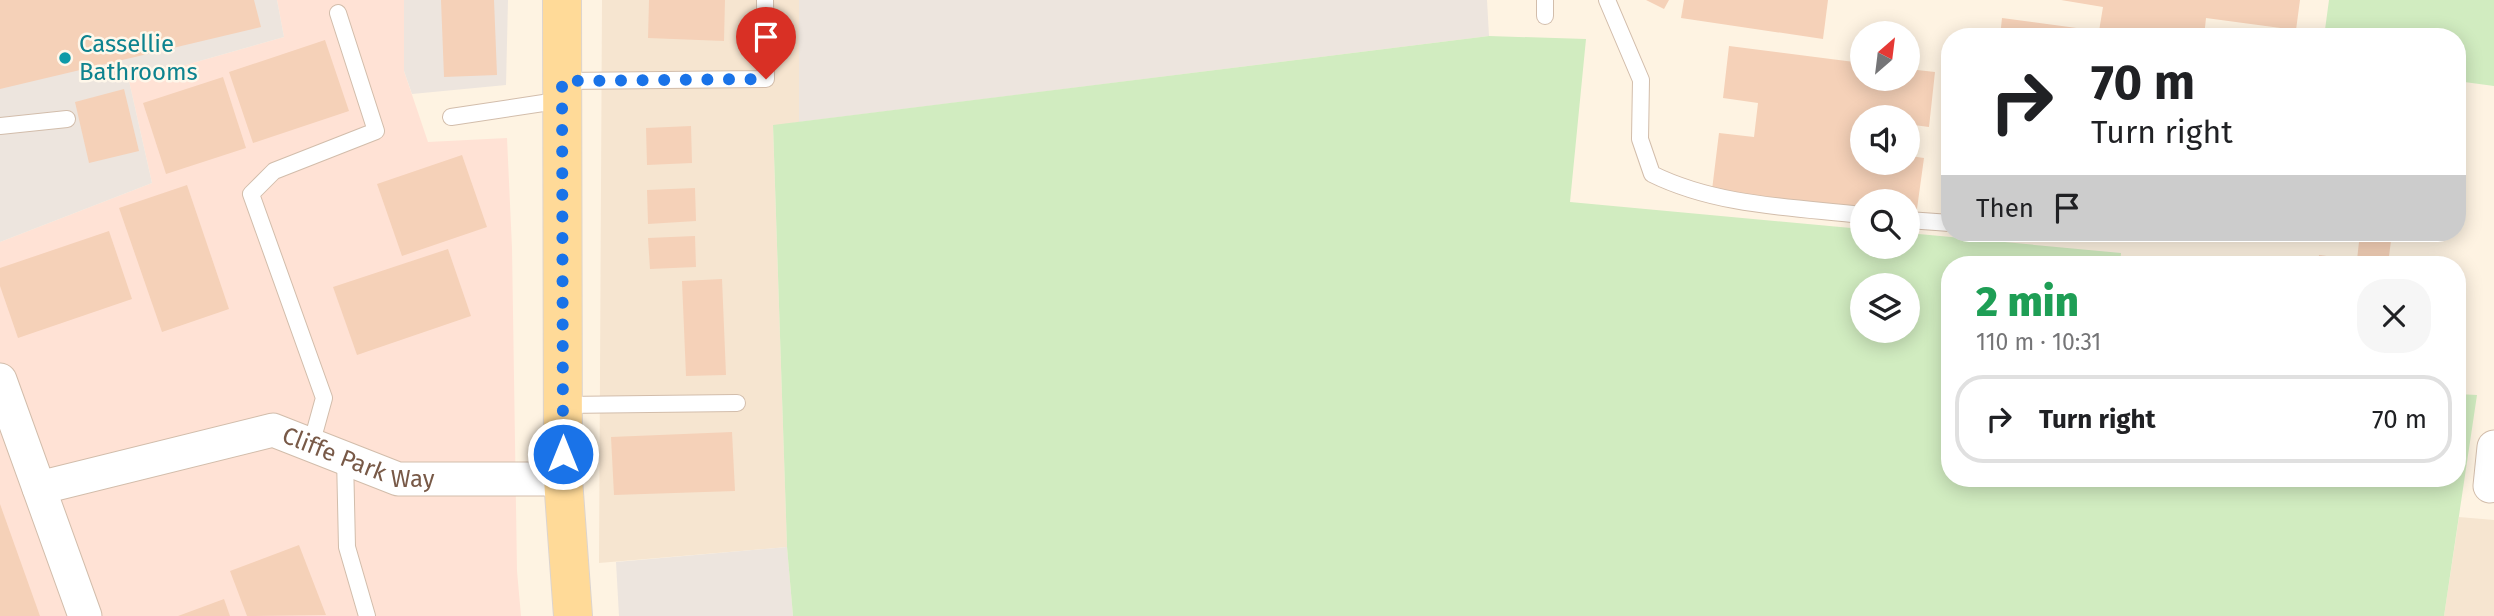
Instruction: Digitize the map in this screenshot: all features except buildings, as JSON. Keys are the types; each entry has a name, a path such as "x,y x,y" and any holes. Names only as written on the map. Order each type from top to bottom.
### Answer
{"main road":[{"path":"562,0 563,479 573,616"}],"street":[{"path":"0,380 85,616"},
{"name":"Cliffe Park Way","path":"39,488 273,430 398,478 563,479"},
{"path":"2491,494 2494,447"}],"lane":[{"path":"451,117 563,90 766,79 765,0"},
{"path":"1607,0 1641,80 1640,139 1652,174 1685,190 1741,201 1850,214"},
{"path":"311,445 324,398 251,194 274,171 376,131 338,13"},
{"path":"0,126 67,119"},
{"path":"1920,221 1941,222"},
{"path":"563,405 737,403"},
{"path":"345,457 347,547 368,616"}],"shaded area":[{"path":"0,0 277,0 284,37 129,81 152,183 0,242"},
{"path":"277,0 404,0 404,71 428,142 507,138 512,248 517,571 521,616 0,616 0,242 152,183 129,81 284,37"},
{"path":"404,0 508,0 506,85 412,94 404,71"},
{"path":"602,0 799,0 799,122 773,126 787,547 599,563"},
{"path":"799,0 1487,0 1489,36 799,122"},
{"path":"2459,517 2494,520 2494,616 2444,616"},
{"path":"787,547 793,616 619,616 616,562"}],"green space":[{"path":"2329,0 2494,0 2494,86 2466,82 2466,28 2325,28"},
{"path":"1489,36 1586,39 1570,202 1850,228 1850,259 1920,259 1920,234 1941,236 1941,242 2004,242 2121,253 2121,256 1941,256 1941,487 2463,487 2444,616 793,616 787,547 773,125"},
{"path":"2466,394 2477,395 2466,469"}],"place":[{"name":"Cassellie Bathrooms","path":"65,58"}],"route":[{"path":"563,454 562,81 766,79"}]}
